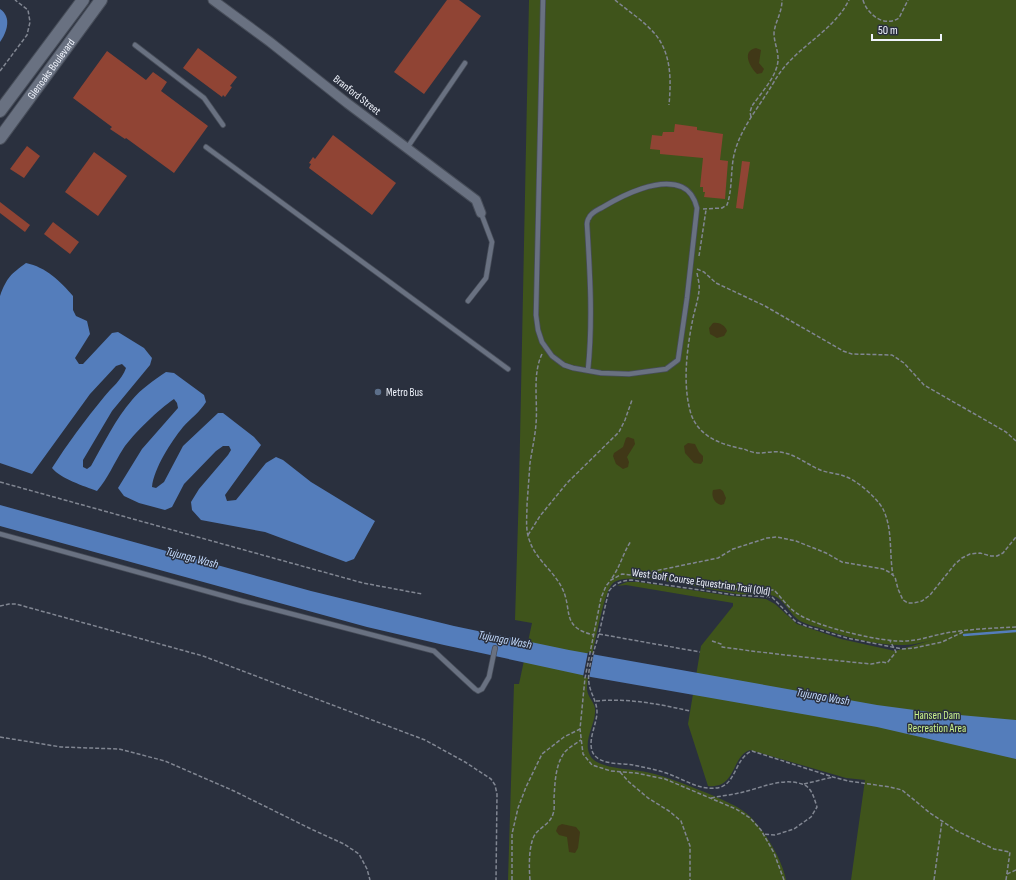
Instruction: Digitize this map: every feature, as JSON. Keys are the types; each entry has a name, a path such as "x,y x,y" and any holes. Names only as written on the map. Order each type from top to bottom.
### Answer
{"main road":[{"name":"Glenoaks Boulevard","path":"0,111 83,0"},
{"name":"Glenoaks Boulevard","path":"0,138 101,0"}],"street":[{"name":"Branford Street","path":"213,0 476,200 481,213"}],"lane":[{"path":"543,0 536,315 538,330 542,342 552,356 564,365 573,368 608,374 646,372 666,368 678,360 687,298 697,208 694,198 689,192 682,187 670,184 639,190 619,198 592,213 588,218 587,224 591,292 588,370"},
{"path":"135,45 204,98 223,125"},
{"path":"407,148 465,63"},
{"path":"206,147 508,369"},
{"path":"468,301 486,278 492,242 481,213"},
{"path":"0,534 434,651 478,691 482,689 489,677 495,648"}],"path":[{"path":"0,71 28,35 30,22 28,10 15,0"},
{"path":"615,0 655,34 662,44 666,53 669,68 669,106"},
{"path":"751,117 750,112 752,106 775,72 778,65 774,32 781,13 782,0"},
{"path":"697,208 706,210 722,208 726,205 736,149 751,117 781,71 793,57 809,45 844,10 849,0"},
{"path":"863,0 867,10 874,17 890,21 899,18 908,0"},
{"path":"706,210 697,270 699,290 693,317 686,378 688,400 696,423 705,434 716,441 758,453 779,451 794,456 824,472 843,475 858,484 874,498 882,508 886,518 889,535 893,575 903,600 908,603 922,601 930,595 955,564 962,558 970,554 980,553 997,556 1003,553 1016,537"},
{"path":"697,270 704,272 716,283 765,306 843,351 852,354 892,355 898,358 924,385 1006,432 1016,441"},
{"path":"545,347 540,358 536,380 536,425 530,462 527,516 528,535 533,549 561,586 565,596 570,619 578,630 594,634"},
{"path":"528,535 540,516 567,483 619,432 632,400"},
{"path":"0,482 363,583 422,594"},
{"path":"639,575 718,558 733,549 767,538 777,537 802,543 826,553 842,562 883,569 893,575"},
{"path":"631,541 619,567 606,586 601,598 585,678 580,729 582,754 592,765 611,771 636,773 665,779 736,809 750,818 763,834 774,853 784,880"},
{"path":"611,580 622,574 639,575 678,580 729,590 774,590 797,614 805,618 875,639 890,641 907,641 953,632 1016,627"},
{"name":"West Golf Course Equestrian Trail (Old)","path":"596,701 590,688 588,678 593,653 610,591 612,586 621,581 631,580 735,595 772,597 796,621 806,626 846,638 902,649 942,642 963,632"},
{"path":"0,606 16,604 203,656 425,740 465,762 491,779 496,785 496,880"},
{"path":"598,634 700,652"},
{"path":"712,641 721,644 722,647 729,648 798,657 870,664 882,662 886,664 896,652 890,641"},
{"path":"591,647 593,653"},
{"path":"690,712 643,702 610,700 596,701 597,710 591,741 591,750 599,759 663,772 702,787 722,787 728,782 747,753 752,751 848,781 902,790 957,831 994,849 1010,852 1007,880"},
{"path":"512,880 512,834 518,808 526,787 542,754 564,737 580,729"},
{"path":"0,737 61,747 119,749 165,761 234,791 344,844 359,854 367,869 370,880"},
{"path":"530,880 532,840 536,833 549,821 554,812 555,788 560,762 564,754 581,740"},
{"path":"620,772 629,782 648,798 669,811 681,821 690,846 690,880"},
{"path":"710,798 740,793 764,785 789,782 804,784 833,777"},
{"path":"763,834 775,835 794,829 811,817 817,806 813,793 804,784"},
{"path":"934,880 942,821"},
{"path":"1007,874 1016,870"}],"green space":[{"name":"Hansen Dam Recreation Area","path":"529,0 1016,0 1016,880 851,880 865,780 846,778 750,750 744,753 729,778 717,786 708,786 688,724 701,646 733,606 733,603 626,585 617,586 627,582 638,582 731,596 766,599 775,604 797,624 841,639 895,651 932,640 915,644 894,645 862,640 840,635 800,621 778,598 774,596 761,594 738,594 672,582 636,578 622,579 613,583 607,595 601,614 587,685 588,694 595,708 588,741 591,757 595,761 608,766 646,772 672,779 739,808 759,826 771,844 784,872 786,880 508,880 514,684 519,684 532,623 515,620"}],"sand":[{"path":"756,48 761,50 759,63 764,69 762,73 757,74 748,60 749,52"},
{"path":"713,323 720,324 725,327 727,331 724,336 717,338 710,334 709,328"},
{"path":"628,437 634,439 635,444 627,457 629,462 628,467 623,469 616,464 613,456 614,453 623,447 626,438"},
{"path":"688,443 695,444 703,456 703,461 701,464 694,463 685,453 684,446"},
{"path":"720,489 723,491 726,498 724,504 721,505 715,501 712,495 713,490"},
{"path":"562,824 576,827 580,832 578,848 575,853 569,852 567,837 559,835 556,831 558,826"}],"water":[{"path":"0,9 6,16 7,25 5,34 0,42"},
{"path":"26,263 40,268 58,280 73,296 73,310 76,316 87,321 90,334 75,358 79,364 83,364 112,333 118,332 144,348 152,358 150,365 112,411 83,460 83,467 87,469 91,466 115,423 136,396 166,372 174,373 204,395 206,402 173,440 156,472 152,487 156,488 164,482 183,446 218,413 223,413 254,437 261,445 225,495 227,501 236,500 266,463 276,457 283,460 311,482 375,521 354,559 346,562 265,532 201,520 192,510 191,502 199,489 228,455 231,450 229,446 223,446 216,451 184,484 172,507 165,510 139,503 124,496 118,488 142,449 178,408 174,399 147,422 127,443 97,491 73,482 56,472 52,468 64,450 90,414 122,376 126,368 122,364 116,366 90,394 32,474 0,463 0,296 10,276"},
{"name":"Tujunga Wash","path":"0,505 311,591 454,626 569,650 877,705 937,713 1016,720 1016,759 877,727 591,677 367,627 0,526"}],"pier":[{"path":"588,652 594,653 589,678 583,677"}],"building":[{"path":"447,0 459,0 481,16 424,94 394,72"},
{"path":"198,48 237,77 230,86 232,87 225,97 223,95 222,97 183,68"},
{"path":"107,51 146,80 153,72 167,82 161,91 208,126 174,173 126,138 125,139 110,129 112,127 73,98"},
{"path":"675,124 697,127 697,130 723,134 720,160 728,161 725,199 704,197 705,192 703,192 703,187 700,187 703,158 660,154 660,150 650,149 652,135 662,136 663,132 674,132"},
{"path":"333,135 396,183 372,215 309,168 311,164 309,163 313,157 315,159"},
{"path":"27,146 40,156 24,178 10,169"},
{"path":"94,152 127,176 98,216 65,192"},
{"path":"742,161 750,162 743,209 736,208"},
{"path":"0,202 30,225 25,232 0,213"},
{"path":"53,222 79,242 70,254 44,234"}],"waterway":[{"path":"964,635 1016,631"}],"place":[{"name":"Metro Bus","path":"378,392"}]}
